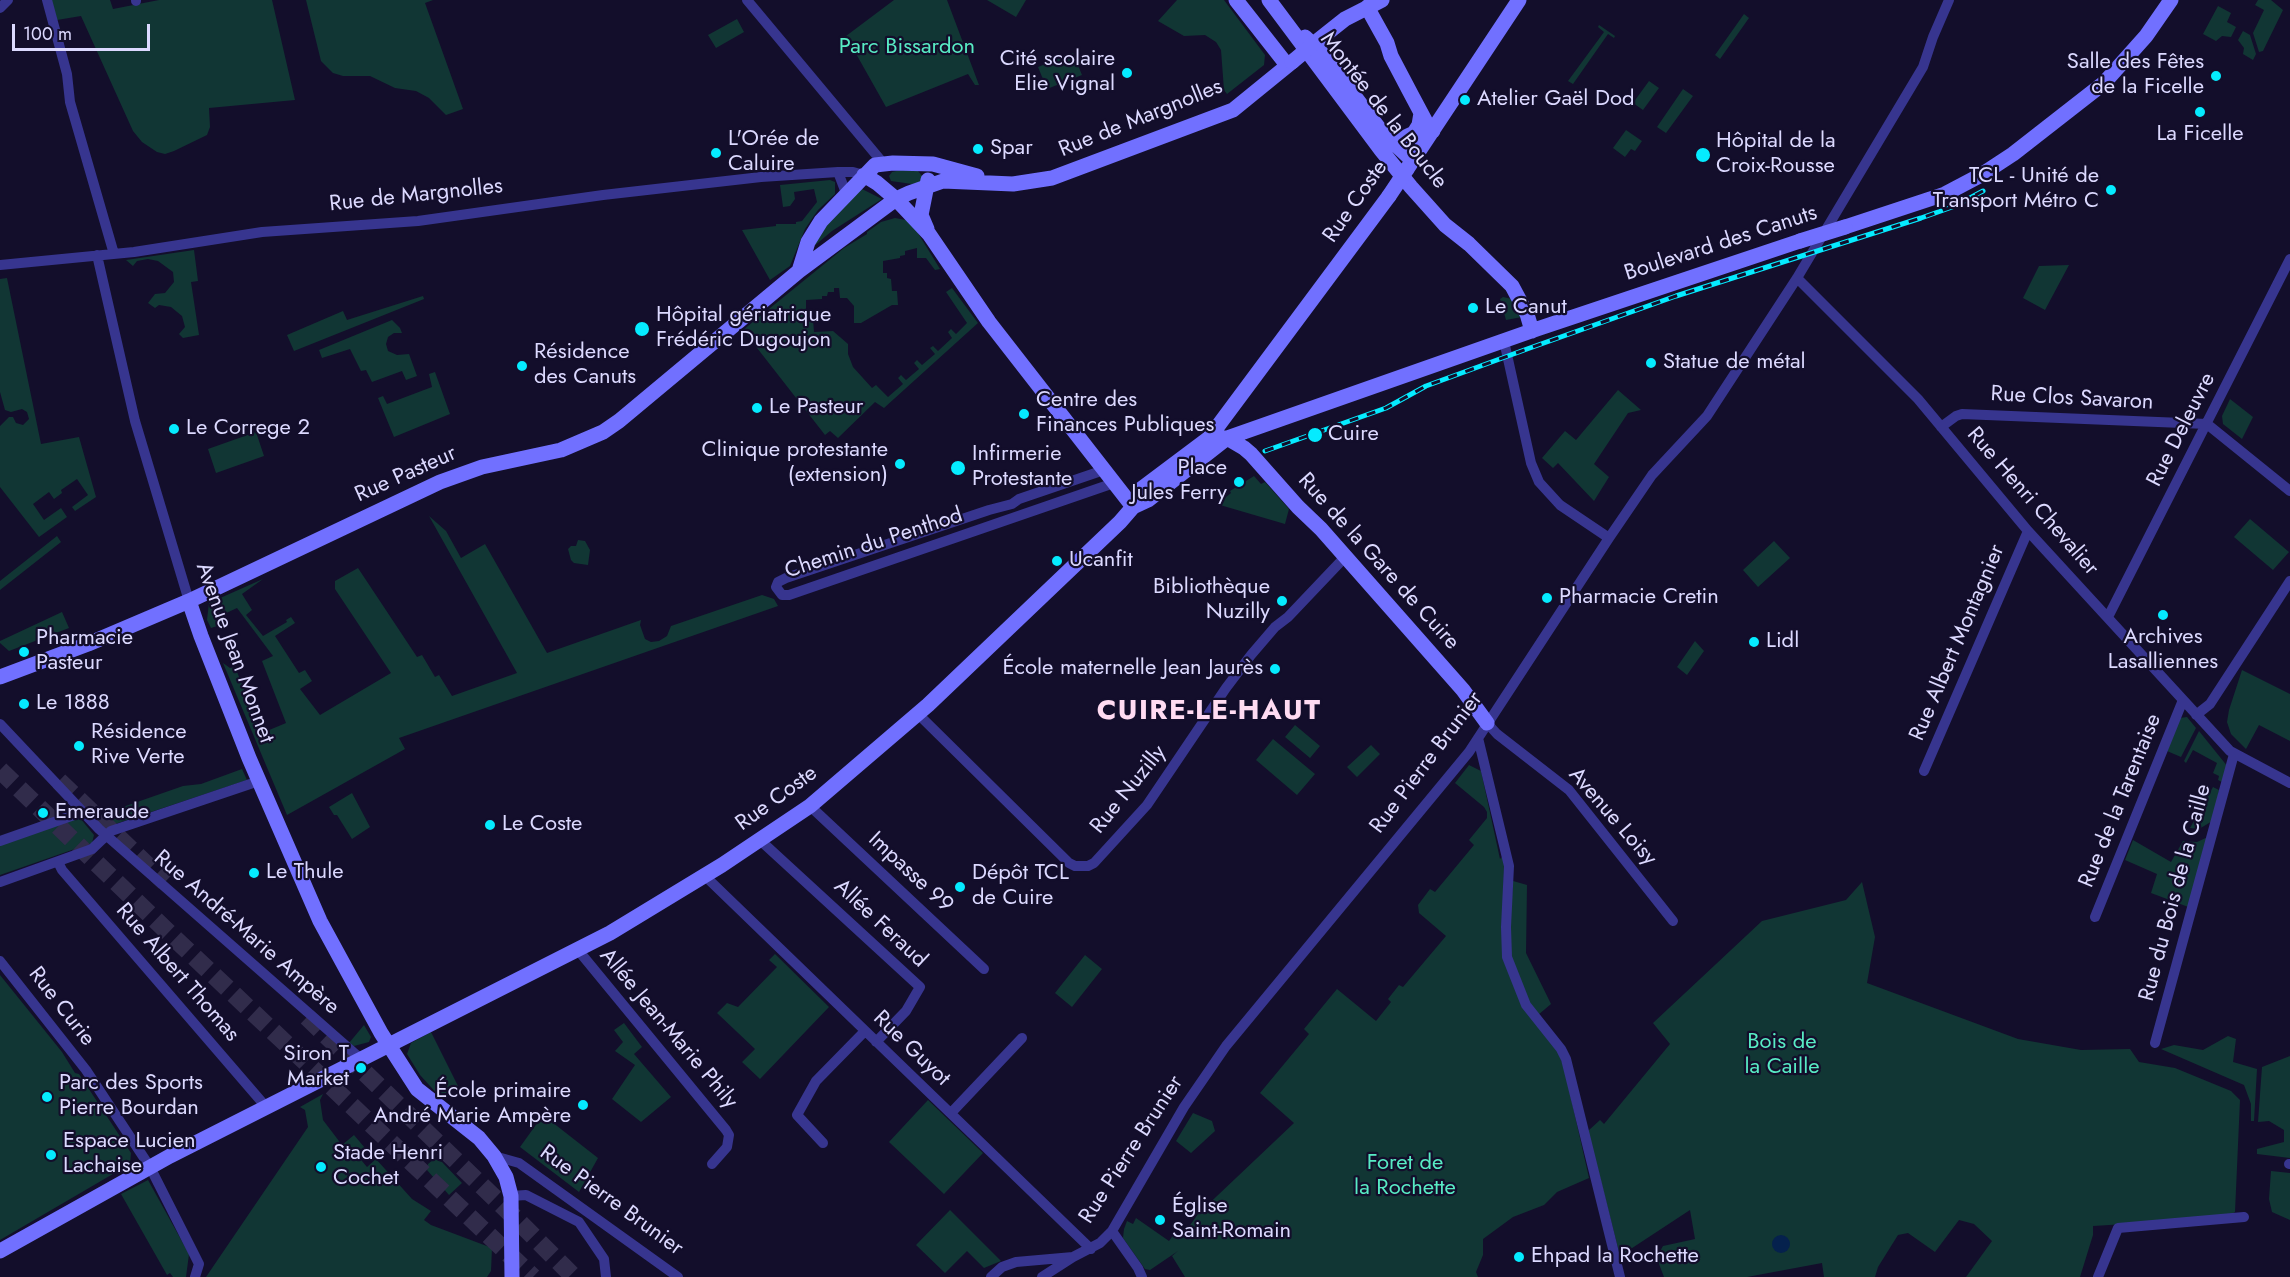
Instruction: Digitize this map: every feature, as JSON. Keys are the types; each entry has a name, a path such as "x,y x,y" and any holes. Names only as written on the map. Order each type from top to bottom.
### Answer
{"street":[{"path":"0,8 9,0"},
{"path":"47,0 67,74 70,102 114,254"},
{"path":"747,0 883,164"},
{"path":"1236,0 1290,64"},
{"name":"Montée de la Boucle","path":"1269,0 1381,150 1445,225 1469,244"},
{"name":"Montée de la Boucle","path":"1277,0 1386,149 1469,244 1512,286 1527,314 1532,331"},
{"name":"Rue Coste","path":"0,1251 150,1167 641,916 760,841 810,806 918,714 1120,522 1133,507 1140,489 1209,438 1389,196 1519,0"},
{"name":"Rue Pierre Brunier","path":"1042,1277 1073,1257 1091,1249 1112,1231 1184,1107 1226,1046 1465,757 1652,475 1707,416 1797,278 1923,67 1949,0"},
{"name":"Boulevard des Canuts","path":"1227,438 1532,331 1946,194 2013,154 2104,83 2146,36 2171,0"},
{"path":"1374,3 1421,113 1433,131"},
{"name":"Rue de Margnolles","path":"0,265 114,254 262,232 418,221 613,194 760,177 853,172 888,183 902,196 943,181 1013,184 1052,178 1233,110 1342,21 1374,3"},
{"path":"1299,30 1320,51 1410,165"},
{"path":"1390,138 1401,139 1414,133 1421,113"},
{"path":"921,163 926,173 928,186 921,215 929,234"},
{"name":"Rue de Margnolles","path":"883,164 921,163 966,171 990,183"},
{"path":"799,271 799,264 816,228 846,193 871,179 875,165 883,164"},
{"path":"838,172 846,193"},
{"path":"902,196 989,322 1133,507"},
{"name":"Rue Pasteur","path":"0,677 88,644 189,601 417,492 458,475 483,466 561,450 603,432 619,422 799,271 902,196"},
{"name":"Avenue Jean Monnet","path":"97,255 138,432 208,656 259,781 325,930 388,1045"},
{"name":"Rue Deleuvre","path":"2108,617 2290,259"},
{"name":"Rue Henri Chevalier","path":"1797,278 1918,399 2028,531 2234,754 2290,783"},
{"path":"1504,341 1528,451 1539,482 1560,505 1609,538"},
{"name":"Rue Clos Savaron","path":"1941,427 1962,414 2207,424"},
{"path":"1209,438 1227,438 1219,424"},
{"path":"2207,424 2290,491"},
{"name":"Rue Coste","path":"1133,507 1148,500 1227,438"},
{"name":"Rue de la Gare de Cuire","path":"1227,438 1251,454 1345,557 1463,690 1487,723"},
{"name":"Chemin du Penthod","path":"1104,470 1019,499 1012,504 786,578 778,582 776,587 782,595 789,595 1114,483"},
{"name":"Rue Albert Montagnier","path":"1924,771 2028,531"},
{"name":"Rue Nuzilly","path":"918,714 1069,863 1076,866 1088,866 1094,863 1147,805 1230,681 1251,655 1275,627 1288,617 1345,557"},
{"path":"2196,715 2210,704 2290,581"},
{"name":"Rue de la Tarentaise","path":"2095,917 2183,700"},
{"name":"Avenue Loisy","path":"1487,723 1497,734 1569,790 1673,921"},
{"name":"Rue André-Marie Ampère","path":"0,724 106,835 361,1059"},
{"path":"1478,738 1509,866 1507,957 1526,1005 1561,1049 1566,1059 1617,1276"},
{"name":"Rue du Bois de la Caille","path":"2155,1043 2234,754"},
{"path":"0,882 97,847 106,835 259,781"},
{"name":"Impasse 99","path":"810,806 984,969"},
{"path":"0,841 77,814"},
{"name":"Allée Feraud","path":"760,841 920,987 906,1011 876,1042"},
{"name":"Rue Albert Thomas","path":"58,862 267,1108"},
{"name":"Rue Guyot","path":"705,876 1091,1249"},
{"name":"Allée Jean-Marie Phily","path":"578,950 726,1130 729,1135 727,1147 712,1164"},
{"name":"Rue Curie","path":"0,961 86,1070 150,1167 199,1264 195,1277"},
{"path":"823,1143 797,1115 816,1081 865,1031"},
{"path":"951,1113 1022,1038"},
{"name":"Rue Pierre Brunier","path":"388,1045 417,1089 467,1127 494,1156 519,1163 678,1277"},
{"path":"494,1156 506,1176 511,1196 512,1277"},
{"path":"511,1196 525,1195 571,1217 583,1226 604,1259 606,1277"},
{"path":"2098,1277 2114,1233 2118,1228 2244,1217"},
{"path":"1112,1231 1142,1277"},
{"name":"Rue Pierre Brunier","path":"991,1277 1002,1267 1016,1262 1073,1257"}],"green space":[{"path":"51,0 110,0 113,9 159,0 272,0 295,100 209,108 210,127 207,135 174,151 165,154 157,152 142,142 133,131 81,16 57,20"},
{"path":"306,0 433,0 425,3 463,109 446,115 429,98 416,91 395,88 370,76 343,76 333,73 321,61"},
{"name":"Parc Bissardon","path":"894,0 947,0 979,85 975,85 968,74 886,107 846,36"},
{"path":"987,0 1026,0 1016,17"},
{"path":"1177,0 1224,0 1265,55 1264,65 1227,94 1224,90 1221,50 1216,42 1205,35 1184,36 1158,21"},
{"path":"2258,0 2271,0 2283,10 2263,51 2259,52 2253,33 2264,10 2255,5"},
{"path":"2218,6 2231,13 2227,22 2236,27 2231,37 2222,36 2216,41 2203,34"},
{"path":"1744,14 1749,18 1720,59 1715,55"},
{"path":"737,19 744,32 716,48 708,35"},
{"path":"1599,25 1615,36 1614,38 1608,34 1573,84 1568,81 1604,32 1598,27"},
{"path":"2243,31 2250,35 2256,54 2253,60 2243,54 2244,48 2238,40"},
{"path":"1073,53 1082,75 1047,89 1038,67"},
{"path":"1649,81 1659,88 1643,110 1633,103"},
{"path":"1683,89 1693,96 1666,133 1657,127"},
{"path":"1626,130 1642,141 1635,151 1631,149 1625,157 1613,148"},
{"path":"905,169 918,171 923,177 921,182 912,184 891,181 889,176 892,172"},
{"path":"830,180 835,182 835,194 818,210 805,229 790,266 770,280 742,230 776,226 776,224 796,224 802,221 817,202 814,189 794,192 795,199 790,206 783,207 780,185"},
{"path":"860,188 882,199 832,231 813,247 818,233"},
{"path":"895,218 906,220 913,225 940,269 935,270 926,258 917,258 917,248 905,251 905,255 900,258 883,261 883,273 887,273 887,278 891,279 892,291 897,291 898,305 892,305 861,323 854,323 854,306 847,298 840,298 839,288 834,288 834,292 828,292 827,296 822,296 822,299 806,300 806,312 810,312 810,319 813,319 814,332 833,331 848,344 848,354 853,367 872,388 876,385 888,397 903,384 898,378 901,375 906,380 919,369 914,363 917,360 922,365 935,354 930,348 933,346 938,351 952,338 948,332 951,329 956,334 967,323 946,292 952,288 978,323 884,408 875,402 838,438 830,431 825,435 743,330 844,248 881,222"},
{"path":"194,250 198,281 191,282 199,335 183,338 179,334 185,327 182,316 171,307 159,305 155,308 148,303 155,294 165,293 174,282 173,272 158,261 148,259 137,261 133,266 126,260"},
{"path":"2069,265 2045,310 2023,298 2039,266"},
{"path":"7,278 41,444 79,437 96,497 75,511 72,507 88,495 77,479 61,490 62,493 54,499 49,492 33,504 44,520 61,508 67,517 39,537 0,487 0,426 9,417 13,417 16,423 23,425 29,419 27,412 22,409 11,412 5,410 0,392 0,279"},
{"path":"423,296 424,299 294,351 287,335 343,311 347,320"},
{"path":"1503,297 1512,299 1522,317 1506,320 1500,299"},
{"path":"392,320 402,333 394,333 388,337 386,344 388,351 397,355 409,354 417,376 406,380 402,371 372,382 366,370 361,371 350,349 322,358 319,350"},
{"path":"435,372 450,414 394,437 378,398 383,396 387,404 432,387 429,374"},
{"path":"1618,390 1641,410 1628,413 1594,464 1609,477 1594,501 1558,463 1553,468 1542,458 1565,431 1576,440"},
{"path":"2230,399 2253,417 2242,439 2223,424 2222,416"},
{"path":"256,432 264,456 216,473 208,449"},
{"path":"1254,476 1261,484 1265,482 1289,509 1285,524 1220,505 1221,501 1231,493 1230,491"},
{"path":"429,516 446,531 461,558 485,544 547,653 641,620 640,625 645,639 651,642 659,641 667,636 671,626 762,595 774,599 778,606 399,738 405,749 287,815 223,663 230,668 235,667 262,733 286,723 262,661 273,656 237,608 222,615 223,624 211,628 207,620 209,603 263,579 242,594 252,610 246,615 263,636 287,622 286,620 291,617 295,623 275,636 299,673 305,670 312,681 300,689 320,715 391,673 335,589 335,581 358,568 417,657 422,655 435,677 439,675 452,696 517,673"},
{"path":"2250,519 2289,552 2273,570 2234,537"},
{"path":"57,536 61,542 0,590 0,581"},
{"path":"578,540 585,541 590,550 588,565 574,563 571,560 568,549 576,546"},
{"path":"1774,541 1790,558 1758,587 1743,570"},
{"path":"62,612 69,628 9,651 0,643 0,641"},
{"path":"1695,641 1704,651 1687,675 1677,667"},
{"path":"2242,670 2290,694 2290,741 2259,725 2246,749 2231,734 2227,722 2229,710"},
{"path":"2187,717 2196,728 2181,757 2167,751 2180,718"},
{"path":"1295,725 1320,746 1310,758 1285,737"},
{"path":"2199,731 2228,767 2224,783 2218,780 2219,776 2213,773 2217,763 2193,750 2186,763 2184,761"},
{"path":"1273,739 1315,774 1297,795 1256,760"},
{"path":"1371,745 1380,754 1357,777 1347,767"},
{"name":"Foret de la Rochette","path":"1469,765 1481,771 1500,859 1502,857 1504,860 1503,960 1558,1051 1564,1067 1589,1178 1557,1192 1544,1205 1513,1217 1483,1239 1483,1255 1476,1272 1478,1277 1185,1277 1172,1256 1178,1251 1150,1270 1145,1269 1123,1238 1127,1221 1133,1224 1136,1218 1169,1241 1174,1234 1179,1237 1198,1214 1294,1123 1260,1093 1309,1034 1304,1029 1337,989 1376,1021 1391,1002 1388,999 1399,985 1403,987 1446,936 1419,913 1418,905 1430,889 1435,892 1474,845 1469,840 1487,818 1484,807 1455,783"},
{"path":"242,769 247,780 109,826 97,816 183,786 201,784"},
{"path":"2213,787 2219,790 2214,820 2199,829 2190,828"},
{"path":"352,793 370,827 352,839 337,815 334,815 329,807"},
{"path":"80,818 94,835 92,843 0,875 0,843"},
{"path":"2210,836 2191,908 2151,893 2157,874 2125,860 2133,840 2171,862 2183,841 2197,842"},
{"path":"1513,881 1527,885 1526,953 1551,1004 1538,1015 1529,1004 1511,957 1509,935"},
{"name":"Bois de la Caille","path":"1862,882 1875,937 1867,983 2018,1039 2081,1050 2130,1049 2139,1062 2175,1068 2231,1091 2240,1100 2235,1212 2224,1218 2093,1226 2093,1235 2080,1277 1966,1277 1992,1241 1974,1224 1959,1220 1935,1252 1908,1233 1898,1235 1878,1267 1875,1277 1824,1277 1822,1263 1747,1277 1664,1277 1659,1264 1659,1253 1663,1246 1695,1239 1690,1210 1620,1256 1588,1131 1600,1120 1604,1124 1670,1044 1653,1023 1762,921 1846,900"},
{"path":"775,954 829,1007 760,1079 742,1062 755,1049 717,1013 727,1003 738,1007 777,967 769,960"},
{"path":"1085,955 1102,969 1072,1007 1055,993"},
{"name":"Parc des Sports Pierre Bourdan","path":"0,975 62,1052 75,1073 79,1074 131,1153 130,1164 0,1240"},
{"path":"624,1023 642,1047 634,1054 671,1097 641,1122 612,1099 635,1065 615,1051 623,1042 614,1030"},
{"path":"364,1025 371,1037 369,1042 354,1046 349,1043"},
{"path":"431,1032 458,1086 440,1097 420,1075 407,1054 411,1043"},
{"path":"2228,1036 2236,1039 2233,1062 2257,1069 2254,1121 2251,1121 2251,1104 2244,1085 2161,1049 2174,1045 2203,1050"},
{"path":"2290,1056 2290,1158 2257,1154 2257,1149 2284,1142 2284,1130 2269,1121 2258,1122 2262,1067"},
{"name":"Stade Henri Cochet","path":"323,1094 320,1100 323,1120 342,1145 354,1135 365,1148 357,1155 367,1167 376,1159 412,1199 431,1211 424,1220 431,1225 492,1248 491,1271 487,1277 206,1277 308,1127 305,1110 300,1107"},
{"path":"928,1100 983,1153 944,1194 889,1142"},
{"path":"1193,1113 1212,1121 1215,1131 1191,1153 1176,1141"},
{"path":"543,1115 598,1158 579,1192 520,1147"},
{"path":"434,1159 442,1162 462,1183 449,1195 427,1170 428,1164"},
{"path":"2271,1171 2290,1173 2290,1220 2272,1212 2269,1199"},
{"path":"148,1180 189,1254 186,1277 173,1277 170,1273 167,1275 121,1194"},
{"path":"950,1210 1001,1261 984,1268 967,1251 945,1273 916,1245"}],"water":[{"path":"1777,1235 1785,1235 1790,1240 1788,1251 1777,1253 1772,1248 1772,1240"}],"tunnel":[{"path":"0,770 533,1277"},
{"path":"59,781 165,882"},
{"path":"307,1017 574,1277"}],"railway":[{"path":"1265,451 1386,408 1426,386 1527,349 1676,296 1921,218 1955,206 1983,191"}],"place":[{"name":"Cité scolaire Elie Vignal","path":"1127,73"},
{"name":"Salle des Fêtes de la Ficelle","path":"2216,76"},
{"name":"Atelier Gaël Dod","path":"1465,100"},
{"name":"La Ficelle","path":"2200,112"},
{"name":"Spar","path":"978,149"},
{"name":"L'Orée de Caluire","path":"716,153"},
{"name":"Hôpital de la Croix-Rousse","path":"1703,155"},
{"name":"TCL - Unité de Transport Métro C","path":"2111,190"},
{"name":"Le Canut","path":"1473,308"},
{"name":"Hôpital gériatrique Frédéric Dugoujon","path":"642,329"},
{"name":"Statue de métal","path":"1651,363"},
{"name":"Résidence des Canuts","path":"522,366"},
{"name":"Le Pasteur","path":"757,408"},
{"name":"Centre des Finances Publiques","path":"1024,414"},
{"name":"Le Correge 2","path":"174,429"},
{"name":"Cuire","path":"1315,435"},
{"name":"Clinique protestante (extension)","path":"900,464"},
{"name":"Infirmerie Protestante","path":"958,468"},
{"name":"Place Jules Ferry","path":"1239,482"},
{"name":"Ucanfit","path":"1057,561"},
{"name":"Pharmacie Cretin","path":"1547,598"},
{"name":"Bibliothèque Nuzilly","path":"1282,601"},
{"name":"Archives Lasalliennes","path":"2163,615"},
{"name":"Lidl","path":"1754,642"},
{"name":"Pharmacie Pasteur","path":"24,652"},
{"name":"École maternelle Jean Jaurès","path":"1275,669"},
{"name":"Le 1888","path":"24,704"},
{"name":"Résidence Rive Verte","path":"79,746"},
{"name":"Emeraude","path":"43,813"},
{"name":"Le Coste","path":"490,825"},
{"name":"Le Thule","path":"254,873"},
{"name":"Dépôt TCL de Cuire","path":"960,887"},
{"name":"Siron T Market","path":"361,1068"},
{"name":"Parc des Sports Pierre Bourdan","path":"47,1097"},
{"name":"École primaire André Marie Ampère","path":"583,1105"},
{"name":"Espace Lucien Lachaise","path":"51,1155"},
{"name":"Stade Henri Cochet","path":"321,1167"},
{"name":"Église Saint-Romain","path":"1160,1220"},
{"name":"Ehpad la Rochette","path":"1519,1257"}],"district":[{"name":"CUIRE-LE-HAUT","path":"1209,712"}]}
